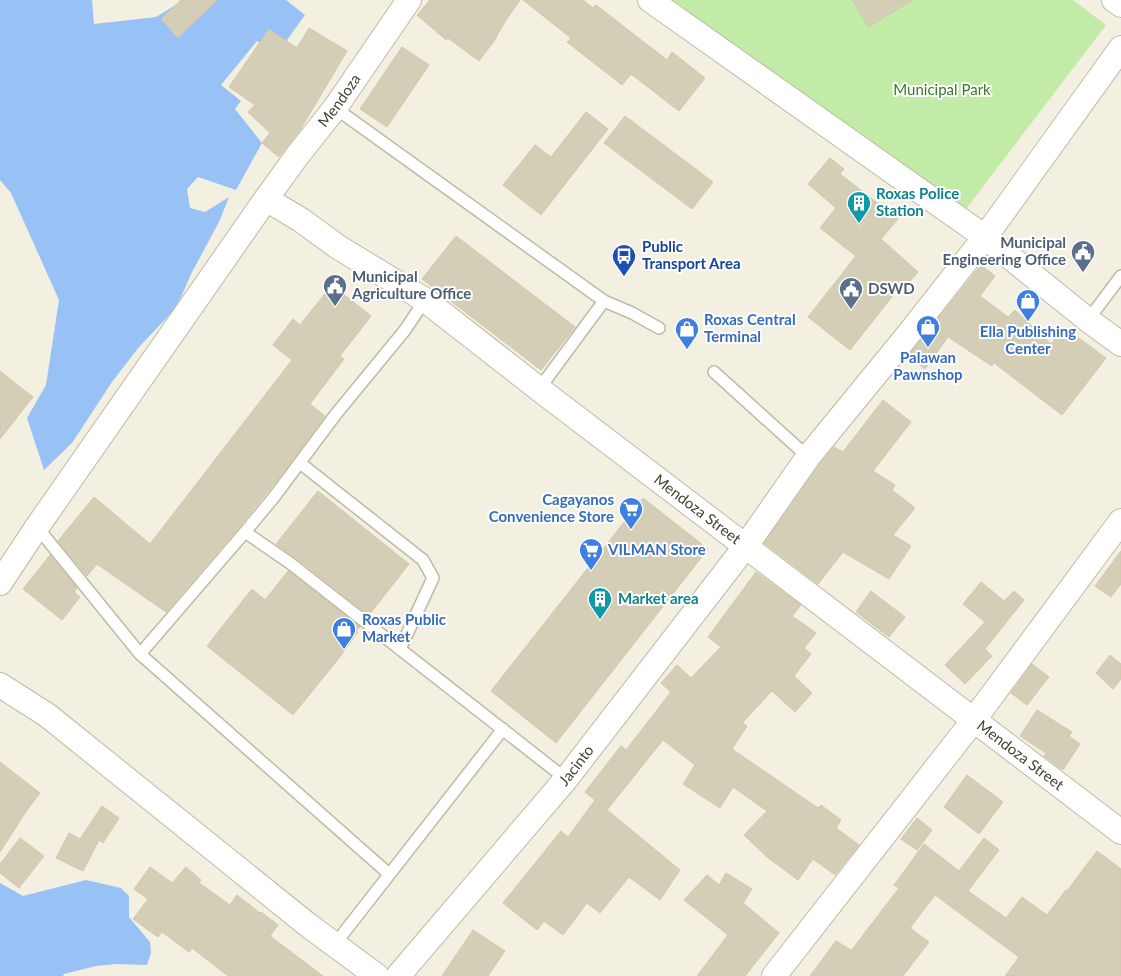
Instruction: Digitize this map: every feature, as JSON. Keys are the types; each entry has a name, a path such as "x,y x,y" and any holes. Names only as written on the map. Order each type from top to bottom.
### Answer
{"street":[{"name":"Mendoza","path":"0,582 266,199 335,108 408,0"},
{"path":"650,0 985,237 1088,320 1121,344"},
{"path":"1114,0 1121,5"},
{"name":"Jacinto","path":"398,976 566,779 745,547 808,457 985,237 1121,48"},
{"name":"Mendoza Street","path":"266,199 302,220 338,247 425,300 745,547 1121,832"},
{"path":"774,976 973,721 1121,521"},
{"path":"0,686 47,715 300,918 377,976"}],"lane":[{"path":"335,108 604,301 632,313 659,328"},
{"path":"1088,320 1121,276"},
{"path":"140,654 245,532 404,330 425,300"},
{"path":"539,389 604,301"},
{"path":"714,372 808,457"},
{"path":"300,463 423,560 434,578 400,648"},
{"path":"37,527 140,654 389,874"},
{"path":"245,532 290,563 566,779"},
{"path":"335,944 503,729"}],"green space":[{"name":"Municipal Park","path":"671,0 1073,0 1106,25 960,217"}],"water":[{"path":"0,0 92,0 94,24 156,17 184,0 286,0 305,15 279,51 257,41 221,85 241,101 235,109 262,143 236,190 198,177 187,189 190,208 205,212 229,197 219,222 182,295 174,310 139,347 112,382 72,443 44,470 27,418 46,385 59,300 11,193 0,180"},
{"path":"86,880 121,888 129,896 129,917 150,942 151,953 147,965 116,964 96,966 64,974 63,976 0,976 0,883 23,896"}],"building":[{"path":"181,0 217,0 178,38 161,19"},
{"path":"430,0 520,0 497,37 479,61 448,38 446,40 417,15"},
{"path":"523,0 583,0 593,8 596,5 667,60 672,52 705,78 679,111 631,74 622,85 567,42 571,38"},
{"path":"852,0 912,0 869,27"},
{"path":"309,28 347,51 300,130 279,157 262,143 270,133 248,112 255,105 229,87 269,29 297,48"},
{"path":"402,47 429,65 387,127 360,109"},
{"path":"586,112 608,129 541,215 503,185 535,145 551,157"},
{"path":"625,116 713,182 692,209 604,143"},
{"path":"830,158 844,169 840,174 898,219 881,239 918,272 901,292 898,289 850,350 808,317 856,256 820,228 836,208 808,184"},
{"path":"456,236 575,327 541,370 422,279"},
{"path":"981,265 995,276 980,296 1008,317 1015,310 1051,344 1064,327 1106,358 1062,415 994,363 992,366 948,337 925,369 908,356"},
{"path":"332,285 371,316 340,356 344,359 310,404 325,416 239,527 166,612 97,564 87,576 58,541 94,497 150,544 292,360 273,345 293,319 300,325"},
{"path":"0,371 33,397 0,439"},
{"path":"883,400 911,422 873,471 895,485 892,490 915,508 893,535 911,546 889,579 843,552 818,584 764,543 819,465 834,447 843,452"},
{"path":"318,491 409,564 369,615 276,544"},
{"name":"Market area","path":"643,498 708,549 556,743 491,691"},
{"path":"1121,551 1121,584 1111,597 1095,586"},
{"path":"50,555 77,588 74,592 80,597 62,620 23,589"},
{"path":"288,571 360,627 339,658 293,715 207,646 252,589 265,600"},
{"path":"756,572 801,605 792,616 816,633 804,648 811,654 794,676 812,693 795,712 772,691 742,723 747,726 732,749 818,808 821,805 841,820 836,828 859,845 835,875 813,859 798,880 767,857 744,835 767,811 733,787 720,808 683,784 695,765 663,740 607,810 680,870 660,900 629,877 600,913 587,903 563,935 544,921 537,930 503,903 561,831 568,837 595,800 585,792 621,746 626,750 671,692 661,683 677,665 691,678 721,647 708,637"},
{"path":"981,582 1004,601 1014,591 1024,600 985,649 992,656 965,684 945,665 985,622 963,604"},
{"path":"871,591 905,617 889,637 856,612"},
{"path":"1110,655 1121,664 1121,679 1113,689 1096,673"},
{"path":"1032,664 1049,677 1027,705 1011,693"},
{"path":"1037,710 1072,732 1069,736 1080,744 1063,770 1044,756 1046,753 1020,736"},
{"path":"0,762 40,793 0,852"},
{"path":"967,775 1003,802 979,834 944,807"},
{"path":"102,806 119,818 103,843 99,840 83,871 56,858 69,833 80,839"},
{"path":"917,818 932,830 917,850 901,839"},
{"path":"20,838 44,856 19,888 0,873 0,864"},
{"path":"984,838 999,850 968,891 1006,918 1022,897 1047,915 1097,851 1121,869 1121,976 1005,976 1019,957 935,895 910,928 929,942 903,976 810,976 836,941 851,950 854,947 899,888 894,885 924,844 959,871"},
{"path":"150,867 172,883 186,867 201,880 199,883 230,905 237,895 278,925 270,936 323,976 228,976 192,948 189,952 162,932 158,937 133,919 148,899 134,889"},
{"path":"726,873 752,889 743,903 779,933 745,976 697,976 728,935 684,900 707,875 719,885"},
{"path":"473,930 505,951 488,976 442,976"}],"place":[{"name":"Roxas Police Station","path":"859,224"},
{"name":"Municipal Engineering Office","path":"1083,273"},
{"name":"Public Transport Area","path":"624,277"},
{"name":"Municipal Agriculture Office","path":"335,307"},
{"name":"DSWD","path":"851,310"},
{"name":"Ella Publishing Center","path":"1028,322"},
{"name":"Palawan Pawnshop","path":"928,348"},
{"name":"Roxas Central Terminal","path":"687,350"},
{"name":"Cagayanos Convenience Store","path":"631,530"},
{"name":"VILMAN Store","path":"591,571"},
{"name":"Market area","path":"600,620"},
{"name":"Roxas Public Market","path":"344,650"}]}
